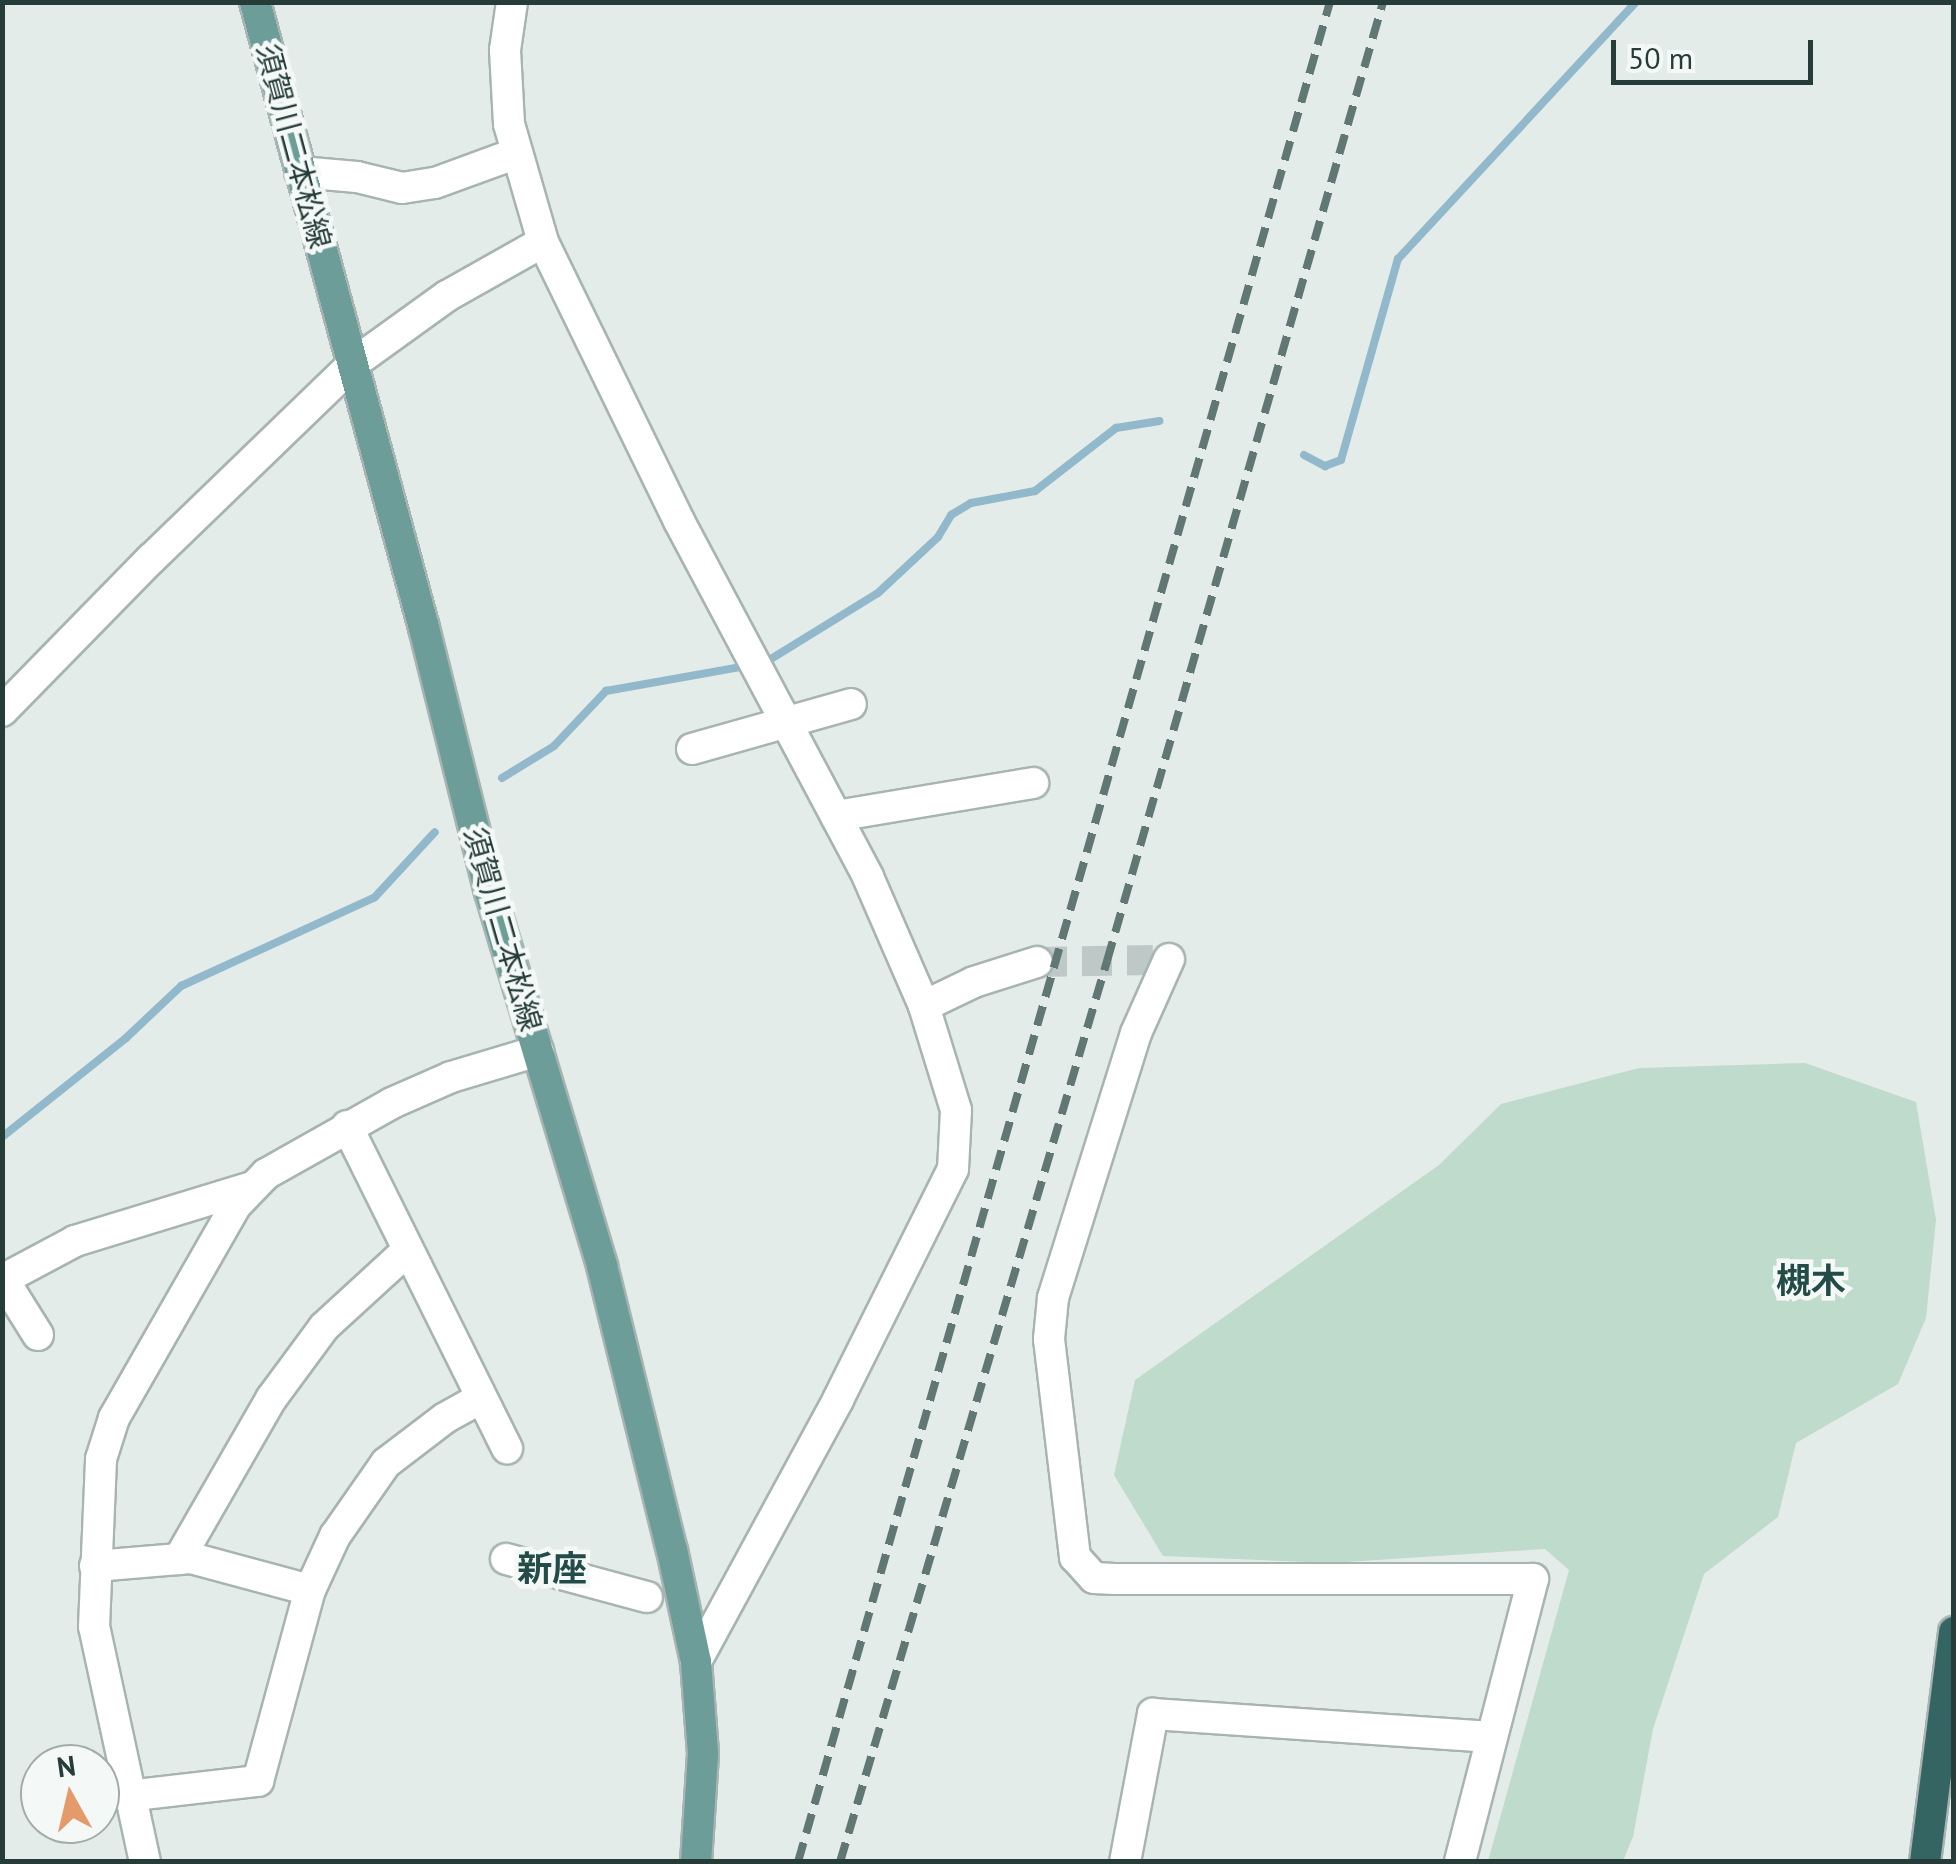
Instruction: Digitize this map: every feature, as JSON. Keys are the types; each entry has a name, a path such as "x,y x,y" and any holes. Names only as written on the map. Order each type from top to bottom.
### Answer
{"highway":[{"path":"1926,1862 1954,1632"}],"main road":[{"name":"須賀川二本松線","path":"255,2 354,364 490,892 602,1266 696,1662 703,1754 696,1862"}],"street":[{"path":"512,2 506,80 517,153 543,242 679,521 836,816 924,1006 956,1110 953,1168 838,1400 696,1662"},
{"path":"300,172 357,177 402,188 436,183 517,153"},
{"path":"2,711 138,571 354,364 446,296 543,242"},
{"path":"692,749 851,704"},
{"path":"836,816 1034,783"},
{"path":"1169,959 1136,1033 1053,1298 1049,1339 1075,1557 1094,1578 1534,1579 1460,1862"},
{"path":"924,1006 1037,962"},
{"path":"145,1862 94,1627 100,1459 114,1418 236,1205 252,1187 292,1156 347,1126 451,1077 538,1052"},
{"path":"347,1126 479,1399 507,1448"},
{"path":"38,1335 3,1280 76,1241 252,1187"},
{"path":"179,1559 271,1398 324,1327 407,1251"},
{"path":"128,1796 258,1781 310,1590 336,1536 386,1463 445,1418 479,1399"},
{"path":"95,1566 179,1559 310,1590"},
{"path":"506,1559 647,1597"},
{"path":"1125,1862 1154,1714 1491,1737"}],"green space":[{"path":"1805,1063 1916,1102 1936,1220 1926,1318 1898,1384 1796,1443 1778,1517 1704,1574 1653,1729 1633,1837 1623,1861 1488,1861 1569,1570 1545,1549 1331,1563 1163,1556 1114,1475 1135,1380 1439,1165 1501,1104 1639,1068"}],"waterway":[{"path":"1304,455 1325,466 1341,460 1398,259 1636,2"},
{"path":"761,665 878,593 938,537 951,515 971,503 1035,491 1116,428 1159,421"},
{"path":"502,778 554,746 606,691 747,666"},
{"path":"2,1137 126,1038 181,986 375,897 435,832"}],"tunnel":[{"path":"1037,962 1153,960"}],"railway":[{"path":"798,1862 1330,2"},
{"path":"840,1862 1107,961 1383,2"}],"district":[{"name":"槻木","path":"1811,1280"},
{"name":"新座","path":"552,1568"}]}
